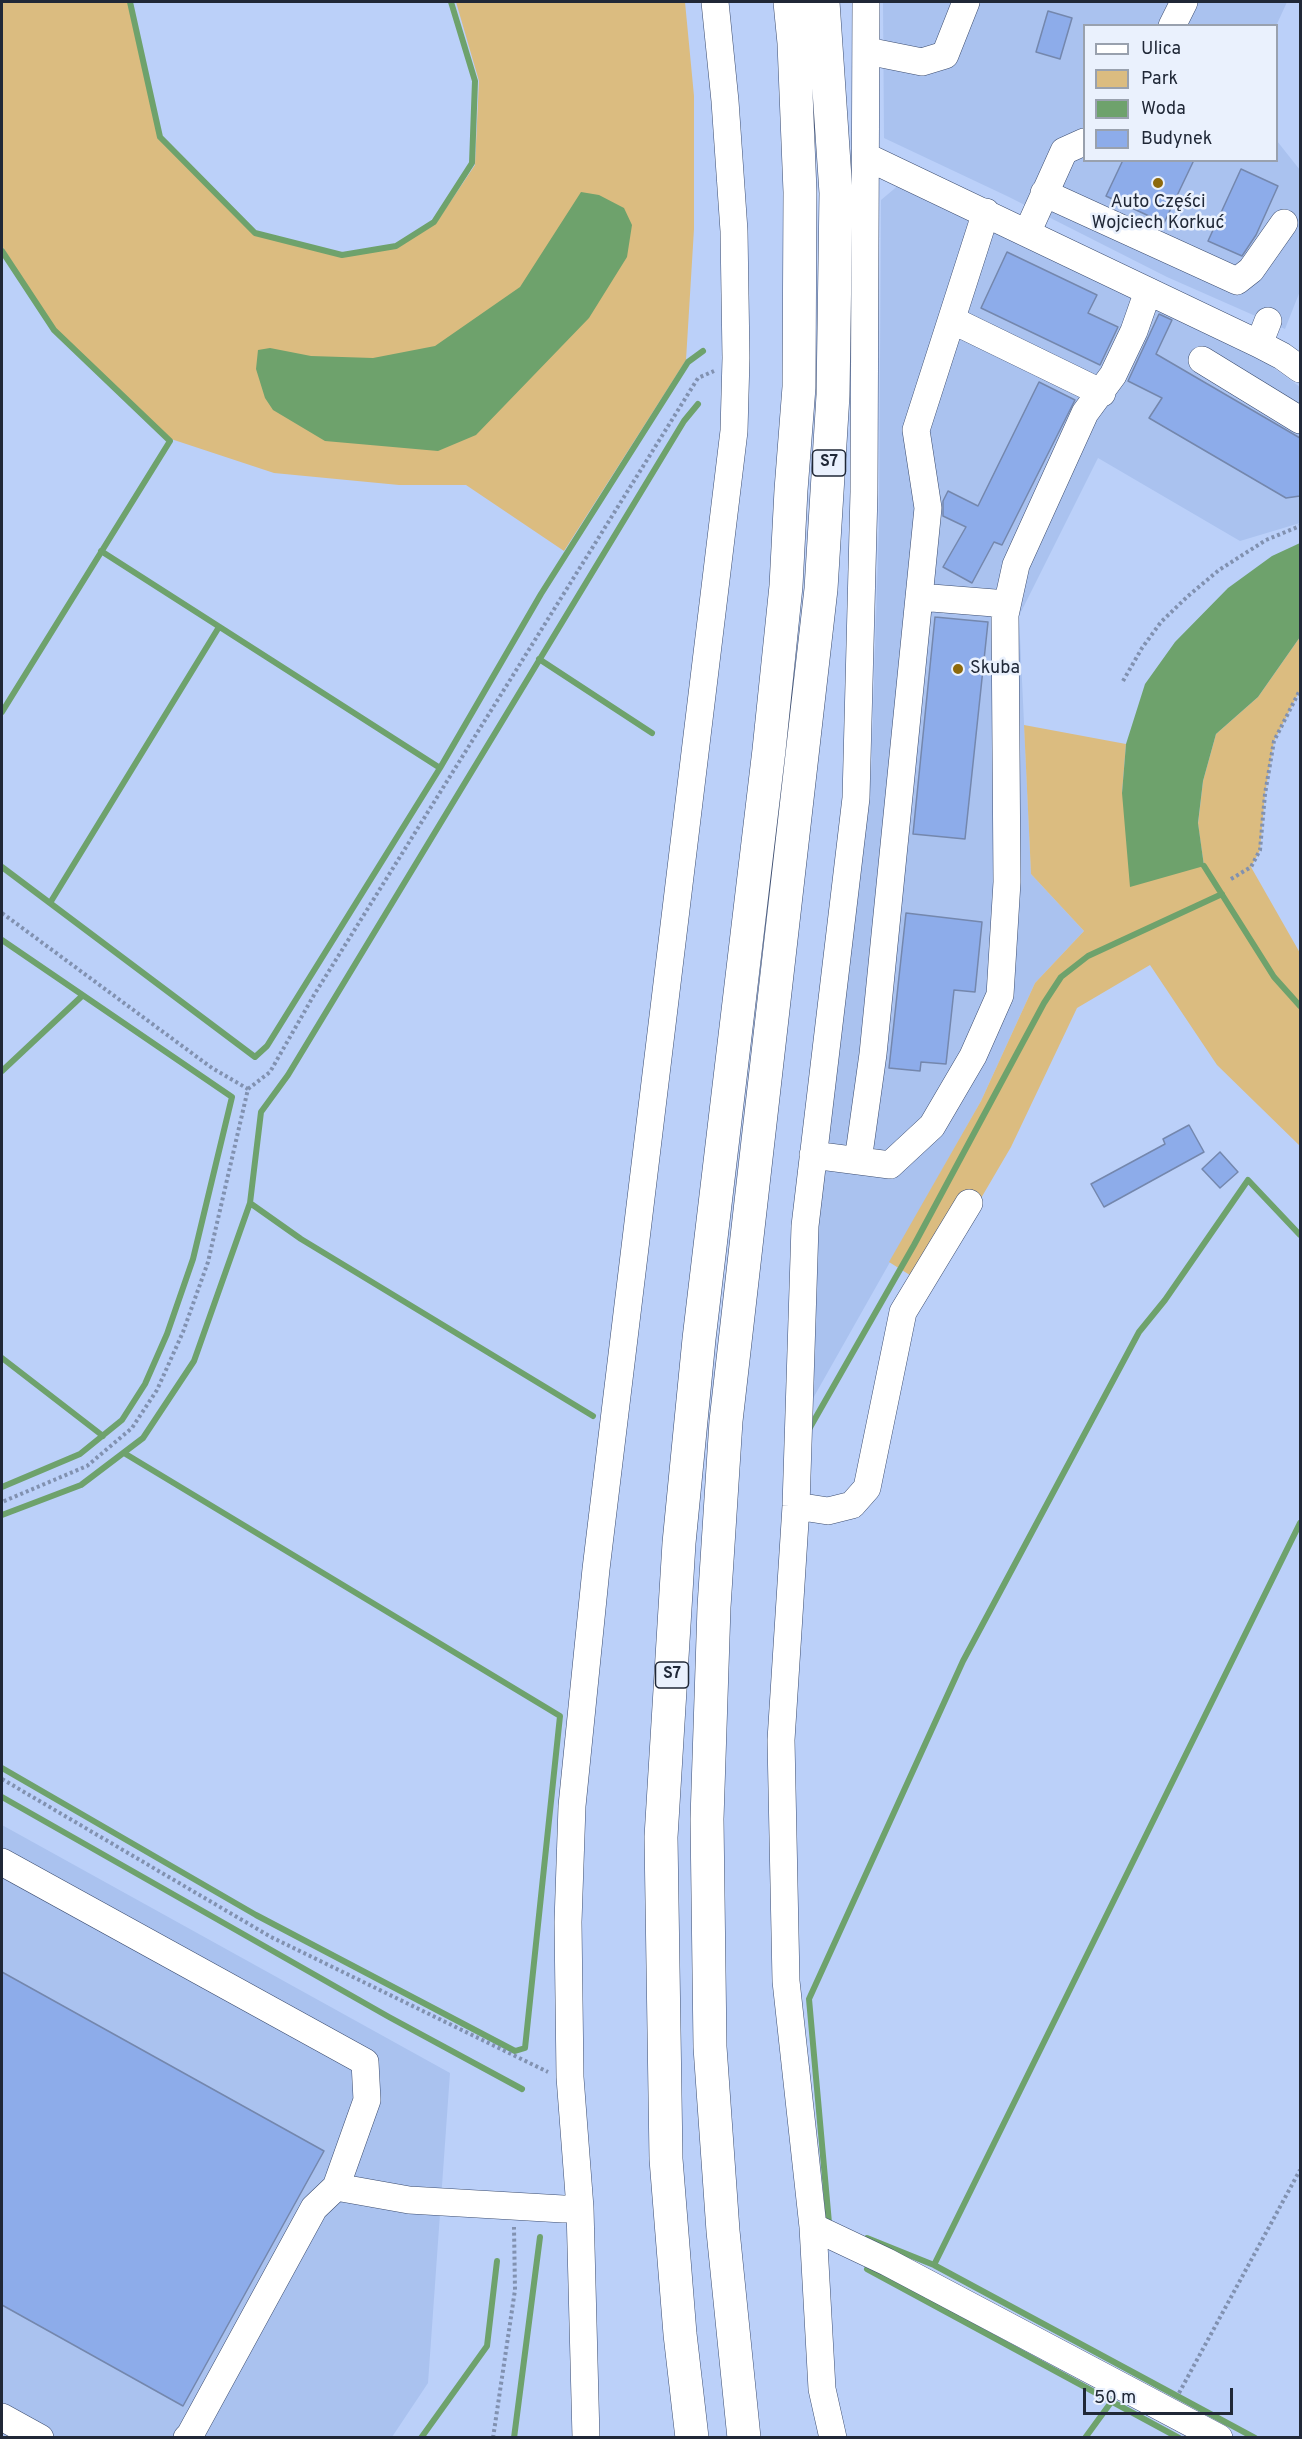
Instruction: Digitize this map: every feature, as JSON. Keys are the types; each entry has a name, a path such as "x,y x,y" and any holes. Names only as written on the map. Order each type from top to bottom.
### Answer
{"highway":[{"name":"S7","path":"692,2438 680,2334 666,2159 661,1837 680,1532 699,1339 769,750 786,586 800,387 800,192 794,43 790,2"},
{"name":"S7","path":"744,2438 723,2232 710,2047 707,1819 713,1619 727,1410 821,589 833,395 836,193 823,2"}],"street":[{"path":"586,2438 580,2208 570,2077 568,1922 572,1806 596,1569 731,452 736,358 734,231 715,2"},
{"path":"833,2438 822,2389 813,2227 786,1981 781,1740 796,1506 805,1226 856,798 864,492 866,2"},
{"path":"867,51 922,62 945,55 966,2"},
{"path":"1173,24 1184,2"},
{"path":"1026,233 1064,151 1083,142"},
{"path":"867,157 1148,291 1263,333 1282,356 1300,369"},
{"path":"1044,193 1237,281 1251,270 1284,223"},
{"path":"858,1161 873,1054 928,508 916,430 986,212"},
{"path":"813,1155 890,1165 932,1126 973,1056 1000,995 1007,882 1005,615 1007,604 1016,565 1085,413 1102,393 1113,375 1134,331 1148,291"},
{"path":"952,320 1102,393"},
{"path":"1202,360 1300,420"},
{"path":"919,597 1007,604"},
{"path":"796,1506 828,1510 852,1505 867,1488 903,1312 969,1203"},
{"path":"2,1862 365,2062 368,2100 336,2187 314,2208 187,2438"},
{"path":"336,2187 409,2200 580,2208"},
{"path":"813,2227 887,2262 1219,2438"},
{"path":"2,2417 40,2438"}],"path":[{"path":"2,1502 87,1466 132,1428 157,1390 183,1332 208,1262 248,1089 270,1072 314,995 698,378 721,368 736,358"},
{"path":"1123,681 1142,648 1161,622 1188,596 1219,570 1266,540 1300,526"},
{"path":"1231,879 1251,867 1260,850 1265,794 1274,741 1300,690"},
{"path":"2,913 212,1068 248,1089"},
{"path":"2,1779 272,1937 556,2076"},
{"path":"1170,2411 1300,2170"},
{"path":"493,2438 515,2290 514,2205"}],"shaded area":[{"path":"883,2 1287,2 1277,24 1083,24 1083,162 1278,162 1278,142 1300,170 1300,291 1285,329 1167,277 1009,197 884,138"},
{"path":"900,184 1246,348 1300,387 1300,523 1240,541 1098,458 1019,616 1031,874 1084,931 1035,983 981,1101 794,1432 871,776 879,524 881,200"},
{"path":"2,1825 450,2073 428,2383 392,2437 2,2437"}],"green space":[{"path":"2,2 128,2 158,138 254,234 341,257 397,248 436,223 475,165 479,81 456,2 685,2 694,96 694,229 686,360 564,551 466,485 399,485 274,473 171,439 54,327 2,246"},
{"path":"1300,637 1300,690 1274,741 1265,794 1260,850 1251,867 1300,953 1300,1146 1217,1065 1150,965 1077,1008 1011,1147 929,1287 889,1262 981,1101 1035,983 1084,931 1031,874 1024,725 1126,744 1122,793 1204,866 1198,824 1203,781 1216,734 1258,697"}],"water":[{"path":"581,192 599,195 624,208 632,225 627,257 589,318 476,435 438,451 325,441 273,410 265,398 256,369 258,350 270,348 311,356 373,358 435,346 520,287"},
{"path":"1300,543 1300,637 1258,697 1216,734 1203,781 1198,823 1204,866 1130,887 1122,793 1126,744 1145,684 1175,642 1228,588 1272,556"}],"building":[{"path":"1048,11 1072,18 1060,59 1036,52"},
{"path":"1122,162 1193,162 1164,223 1106,196"},
{"path":"1241,169 1278,186 1256,235 1242,256 1208,241"},
{"path":"1007,252 1097,295 1088,313 1118,327 1100,365 981,308"},
{"path":"1159,314 1172,320 1156,354 1300,438 1300,496 1286,498 1149,418 1162,398 1128,381"},
{"path":"1039,382 1075,400 1002,545 994,542 972,583 943,567 966,527 943,516 943,501 948,491 978,506"},
{"path":"935,617 988,622 965,839 913,834"},
{"path":"906,913 982,922 975,992 954,990 946,1064 921,1062 920,1071 889,1068"},
{"path":"1189,1125 1204,1152 1104,1207 1091,1184 1165,1144 1163,1139"},
{"path":"1220,1152 1238,1172 1220,1188 1202,1169"},
{"path":"2,1972 324,2151 183,2406 2,2305"}],"waterway":[{"path":"130,2 160,137 255,233 342,255 396,246 434,222 472,163 475,81 451,2"},
{"path":"2,251 54,330 170,441 2,712"},
{"path":"2,867 255,1057 267,1046 440,768 541,594 688,362 703,351"},
{"path":"593,1416 301,1239 250,1203 261,1112 288,1075 684,421 698,404"},
{"path":"101,551 440,768"},
{"path":"50,903 219,627"},
{"path":"539,659 652,733"},
{"path":"1204,866 1274,977 1300,1006"},
{"path":"808,1431 914,1245 1044,1003 1061,977 1088,956 1222,894"},
{"path":"2,940 232,1097 193,1259 167,1334 145,1384 122,1420 80,1454 2,1487"},
{"path":"2,1071 82,996"},
{"path":"832,2224 829,2223 809,1999 963,1661 1139,1332 1165,1300 1248,1180 1300,1235"},
{"path":"2,1515 81,1485 143,1438 194,1361 250,1203"},
{"path":"2,1358 103,1436"},
{"path":"2,1768 256,1915 515,2051 525,2048 560,1716 124,1453"},
{"path":"934,2265 1300,1523"},
{"path":"2,1797 389,2017 522,2089"},
{"path":"514,2438 540,2237"},
{"path":"867,2238 934,2265 1255,2438"},
{"path":"421,2438 487,2346 497,2261"},
{"path":"867,2269 1179,2438"},
{"path":"1085,2438 1112,2401"}],"place":[{"name":"Auto Części Wojciech Korkuć","path":"1158,183"},
{"name":"Skuba","path":"958,669"}]}
